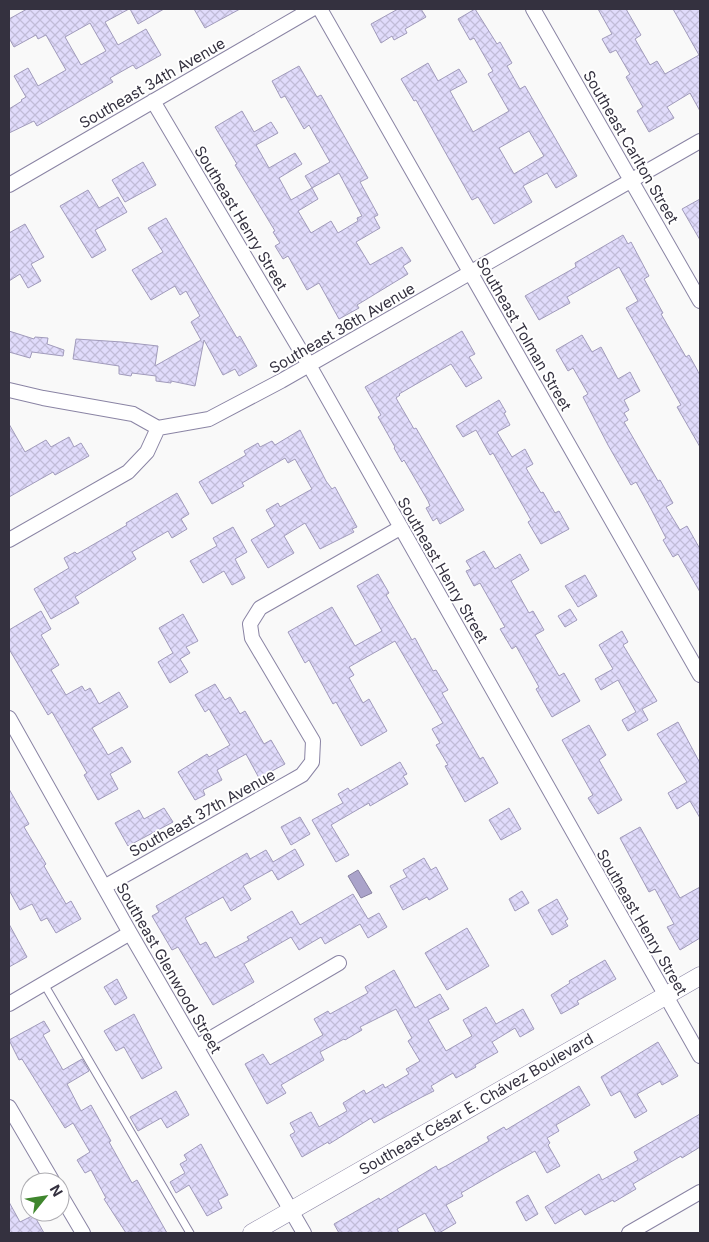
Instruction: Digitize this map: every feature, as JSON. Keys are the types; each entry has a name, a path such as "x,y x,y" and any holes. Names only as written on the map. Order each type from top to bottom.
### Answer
{"street":[{"name":"Southeast 34th Avenue","path":"9,185 312,9"},
{"name":"Southeast Tolman Street","path":"320,9 700,676"},
{"name":"Southeast Carlton Street","path":"533,9 700,301"},
{"name":"Southeast Henry Street","path":"153,101 309,365 700,1056"},
{"name":"Southeast 36th Avenue","path":"158,428 209,418 281,381 700,141"},
{"path":"9,390 133,414 158,428 147,452 128,472 9,540"},
{"name":"Southeast 37th Avenue","path":"104,887 302,775 312,762 313,741 252,638 250,624 260,608 400,528"},
{"name":"Southeast Glenwood Street","path":"9,718 130,933 304,1233"},
{"path":"9,1004 130,933"},
{"path":"196,1047 339,963"},
{"name":"Southeast César E. Chávez Boulevard","path":"252,1233 700,976"},
{"path":"9,1107 47,1172"},
{"path":"629,1233 700,1192"},
{"path":"70,1211 83,1233"}],"lane":[{"path":"44,984 190,1233"}],"shaded area":[{"path":"358,870 372,893 361,898 348,876"}],"building":[{"path":"27,9 129,9 105,22 118,45 146,29 161,55 136,69 133,65 110,78 113,82 37,126 34,121 9,133 9,109 26,97 14,76 28,68 38,86 66,70 46,35 38,39 36,35 14,47 9,38 9,19","holes":["90,23 106,51 81,65 65,37"]},
{"path":"130,9 164,9 138,24"},
{"path":"194,9 240,9 205,28"},
{"path":"398,9 421,9 426,17 405,29 407,33 394,40 392,36 381,43 371,24"},
{"path":"475,9 497,44 500,42 512,63 507,66 520,89 525,86 577,176 556,188 547,173 523,186 532,202 494,224 478,197 472,200 416,100 414,101 401,79 428,63 438,81 459,69 467,82 450,91 473,132 509,111 488,74 493,71 474,38 470,40 458,19","holes":["529,131 544,156 514,174 499,148"]},
{"path":"598,9 626,9 641,35 635,39 650,65 657,61 665,74 699,55 673,9 700,9 700,111 690,93 667,107 674,118 649,132 637,111 643,107 626,77 630,74 616,50 610,53 602,39 612,34"},
{"path":"299,66 317,97 321,95 368,178 360,182 378,215 374,217 380,228 356,242 370,265 402,247 411,261 403,266 408,274 357,305 359,308 339,319 319,283 307,290 288,256 283,259 275,246 280,243 273,232 275,231 235,165 237,164 215,127 242,111 254,132 271,122 278,133 256,145 269,168 295,153 302,164 279,178 291,200 312,188 305,176 330,162 309,125 304,129 285,96 281,98 272,81","holes":["339,173 362,216 357,218 358,221 338,233 331,221 311,233 298,211 318,199 312,188"]},
{"path":"143,162 156,185 125,202 112,180"},
{"path":"88,190 99,208 118,197 127,212 95,230 106,250 92,258 60,206"},
{"path":"700,199 700,240 682,209"},
{"path":"166,218 237,338 240,336 257,366 239,376 235,369 223,375 204,340 195,386 171,381 171,383 156,381 156,376 132,373 131,376 119,374 119,366 73,359 76,339 158,346 155,366 201,340 191,322 200,316 186,291 180,295 175,286 151,300 132,270 163,252 148,228"},
{"path":"25,224 44,257 31,264 41,281 28,288 20,274 9,281 9,233"},
{"path":"623,235 628,244 631,242 649,276 644,279 663,313 661,314 686,357 689,355 700,375 700,447 677,407 681,405 626,308 638,301 619,267 567,297 570,303 539,320 525,296 576,267 575,263"},
{"path":"9,331 34,339 35,337 48,338 47,344 64,350 63,356 32,352 30,358 9,352"},
{"path":"462,331 475,354 469,357 482,378 466,387 451,364 399,394 396,398 414,429 416,428 464,510 440,524 437,518 433,521 426,508 430,506 428,501 404,460 402,462 394,448 378,417 381,415 365,387"},
{"path":"582,335 592,352 601,347 618,379 630,372 640,391 624,400 629,410 624,413 628,420 624,422 673,503 666,507 680,530 687,526 700,549 700,592 678,554 673,557 663,540 666,538 636,482 631,485 608,445 583,397 588,394 573,368 568,371 556,350"},
{"path":"499,400 506,412 504,413 510,425 497,432 512,457 525,449 533,464 526,468 555,513 559,511 569,529 541,544 528,522 531,520 493,453 490,455 476,430 463,437 456,426"},
{"path":"9,424 25,452 46,440 51,447 69,437 74,447 81,443 89,456 55,475 53,472 9,497"},
{"path":"300,430 326,481 332,489 335,487 357,527 352,529 354,532 320,549 305,523 284,536 294,553 268,568 251,540 275,526 266,510 278,503 280,507 312,489 295,459 288,463 285,458 242,483 244,486 212,504 199,482 246,455 244,451 258,443 260,447 272,441 275,445"},
{"path":"177,493 189,514 181,519 187,529 172,538 168,531 132,552 136,559 75,597 79,603 51,619 34,589 69,568 64,558 75,552 77,554"},
{"path":"233,527 247,552 235,559 245,578 232,585 224,571 203,583 190,561 217,546 213,538"},
{"path":"484,551 495,569 520,554 529,570 511,581 529,613 533,611 544,630 535,635 559,676 564,673 580,701 552,717 536,689 539,687 516,646 512,649 500,629 505,627 480,583 474,586 466,571 471,569 466,561"},
{"path":"378,574 389,593 386,595 412,640 415,638 433,671 436,670 448,690 442,693 480,759 483,757 498,783 465,802 445,766 448,765 436,745 440,743 432,729 443,723 395,641 349,667 354,675 349,678 363,703 369,699 387,731 361,746 336,702 333,704 309,660 305,663 288,632 332,607 355,646 382,631 357,586"},
{"path":"585,575 597,596 578,607 565,586"},
{"path":"570,609 577,620 565,627 558,616"},
{"path":"41,611 51,629 41,635 59,665 51,670 66,695 82,686 85,691 90,688 99,704 119,692 128,707 92,728 108,755 122,747 131,762 110,774 118,789 98,800 84,775 87,773 52,712 48,715 9,649 9,630"},
{"path":"183,614 198,641 186,647 190,653 180,659 188,672 170,683 158,662 173,653 159,628"},
{"path":"622,631 628,642 623,645 657,701 642,709 648,720 628,731 622,720 636,712 618,680 601,690 595,679 613,669 599,645"},
{"path":"215,684 225,700 230,697 240,714 245,711 264,744 271,740 285,764 259,778 246,754 217,770 222,780 203,790 205,795 195,800 178,772 207,754 209,757 230,745 209,709 205,712 195,695"},
{"path":"678,722 700,763 700,818 690,801 677,809 668,793 687,782 657,734"},
{"path":"589,725 606,755 599,760 622,800 598,814 588,798 593,795 562,740"},
{"path":"400,762 407,774 403,776 408,784 370,806 369,803 331,825 349,855 336,862 312,820 343,803 338,794 348,788 350,791"},
{"path":"9,789 29,824 24,827 46,864 44,866 66,904 71,901 81,919 56,933 47,918 41,921 32,904 20,910 9,890"},
{"path":"164,808 173,822 128,846 115,823 139,810 144,819"},
{"path":"509,808 521,829 501,840 489,820"},
{"path":"300,817 310,834 291,845 281,827"},
{"path":"640,827 680,898 700,887 700,938 680,950 667,927 674,924 655,889 649,892 620,838"},
{"path":"295,849 304,865 278,880 272,870 243,886 251,899 231,911 223,897 185,918 200,945 206,942 215,958 249,940 247,937 292,911 300,925 353,894 368,919 379,913 387,927 368,938 360,924 325,944 321,937 299,950 291,937 244,964 254,982 213,1005 178,947 172,950 152,916 159,912 156,906 247,853 250,859 266,850 273,862"},
{"path":"424,858 431,870 436,867 448,889 429,900 427,897 403,910 390,886 407,877 403,870"},
{"path":"522,891 529,903 515,911 509,899"},
{"path":"557,899 568,919 565,921 568,926 552,935 538,910"},
{"path":"9,924 27,957 9,967"},
{"path":"467,928 489,966 447,990 425,953"},
{"path":"605,960 616,979 577,1001 579,1004 561,1014 551,995 570,983 569,981"},
{"path":"394,970 415,1008 440,994 449,1009 428,1020 446,1051 472,1036 463,1020 486,1007 496,1024 523,1009 534,1029 520,1037 515,1028 492,1042 498,1052 475,1065 476,1067 456,1078 453,1073 431,1086 434,1091 374,1123 371,1118 329,1144 328,1142 302,1157 290,1135 295,1132 290,1123 311,1112 319,1127 347,1111 343,1103 364,1090 366,1094 383,1084 385,1088 409,1074 406,1069 420,1061 408,1041 412,1038 396,1009 360,1027 362,1030 320,1052 324,1060 281,1085 286,1093 267,1104 245,1064 263,1054 270,1065 323,1035 314,1019 328,1011 330,1014 368,993 365,987"},
{"path":"117,979 127,998 115,1005 104,987"},
{"path":"134,1014 162,1068 142,1079 124,1047 116,1051 104,1031"},
{"path":"44,1021 50,1031 43,1035 63,1070 82,1059 89,1071 67,1084 81,1111 91,1105 132,1183 137,1180 167,1233 126,1233 104,1199 106,1198 91,1170 85,1173 77,1160 90,1152 73,1123 65,1128 22,1059 19,1060 9,1040"},
{"path":"658,1042 678,1076 662,1085 660,1081 637,1094 647,1111 635,1118 620,1091 611,1096 601,1077"},
{"path":"579,1086 590,1105 556,1125 559,1131 547,1138 550,1143 548,1145 560,1166 547,1173 535,1151 461,1193 463,1196 446,1205 456,1223 439,1233 436,1233 425,1213 397,1229 399,1233 339,1233 334,1224 379,1198 380,1200 436,1166 438,1170 446,1166 489,1141 487,1137 504,1127 506,1130"},
{"path":"176,1091 189,1115 167,1128 161,1118 138,1131 130,1117"},
{"path":"700,1114 700,1147 633,1184 636,1189 614,1202 613,1200 585,1215 581,1209 555,1224 545,1207 599,1174 602,1180 638,1160 634,1152"},
{"path":"201,1144 228,1195 218,1200 222,1208 207,1216 189,1185 176,1193 170,1182 185,1173 180,1164 187,1160 184,1155"},
{"path":"528,1195 538,1214 526,1221 516,1202"},
{"path":"9,1202 20,1222 38,1222 44,1233 9,1233"}]}
